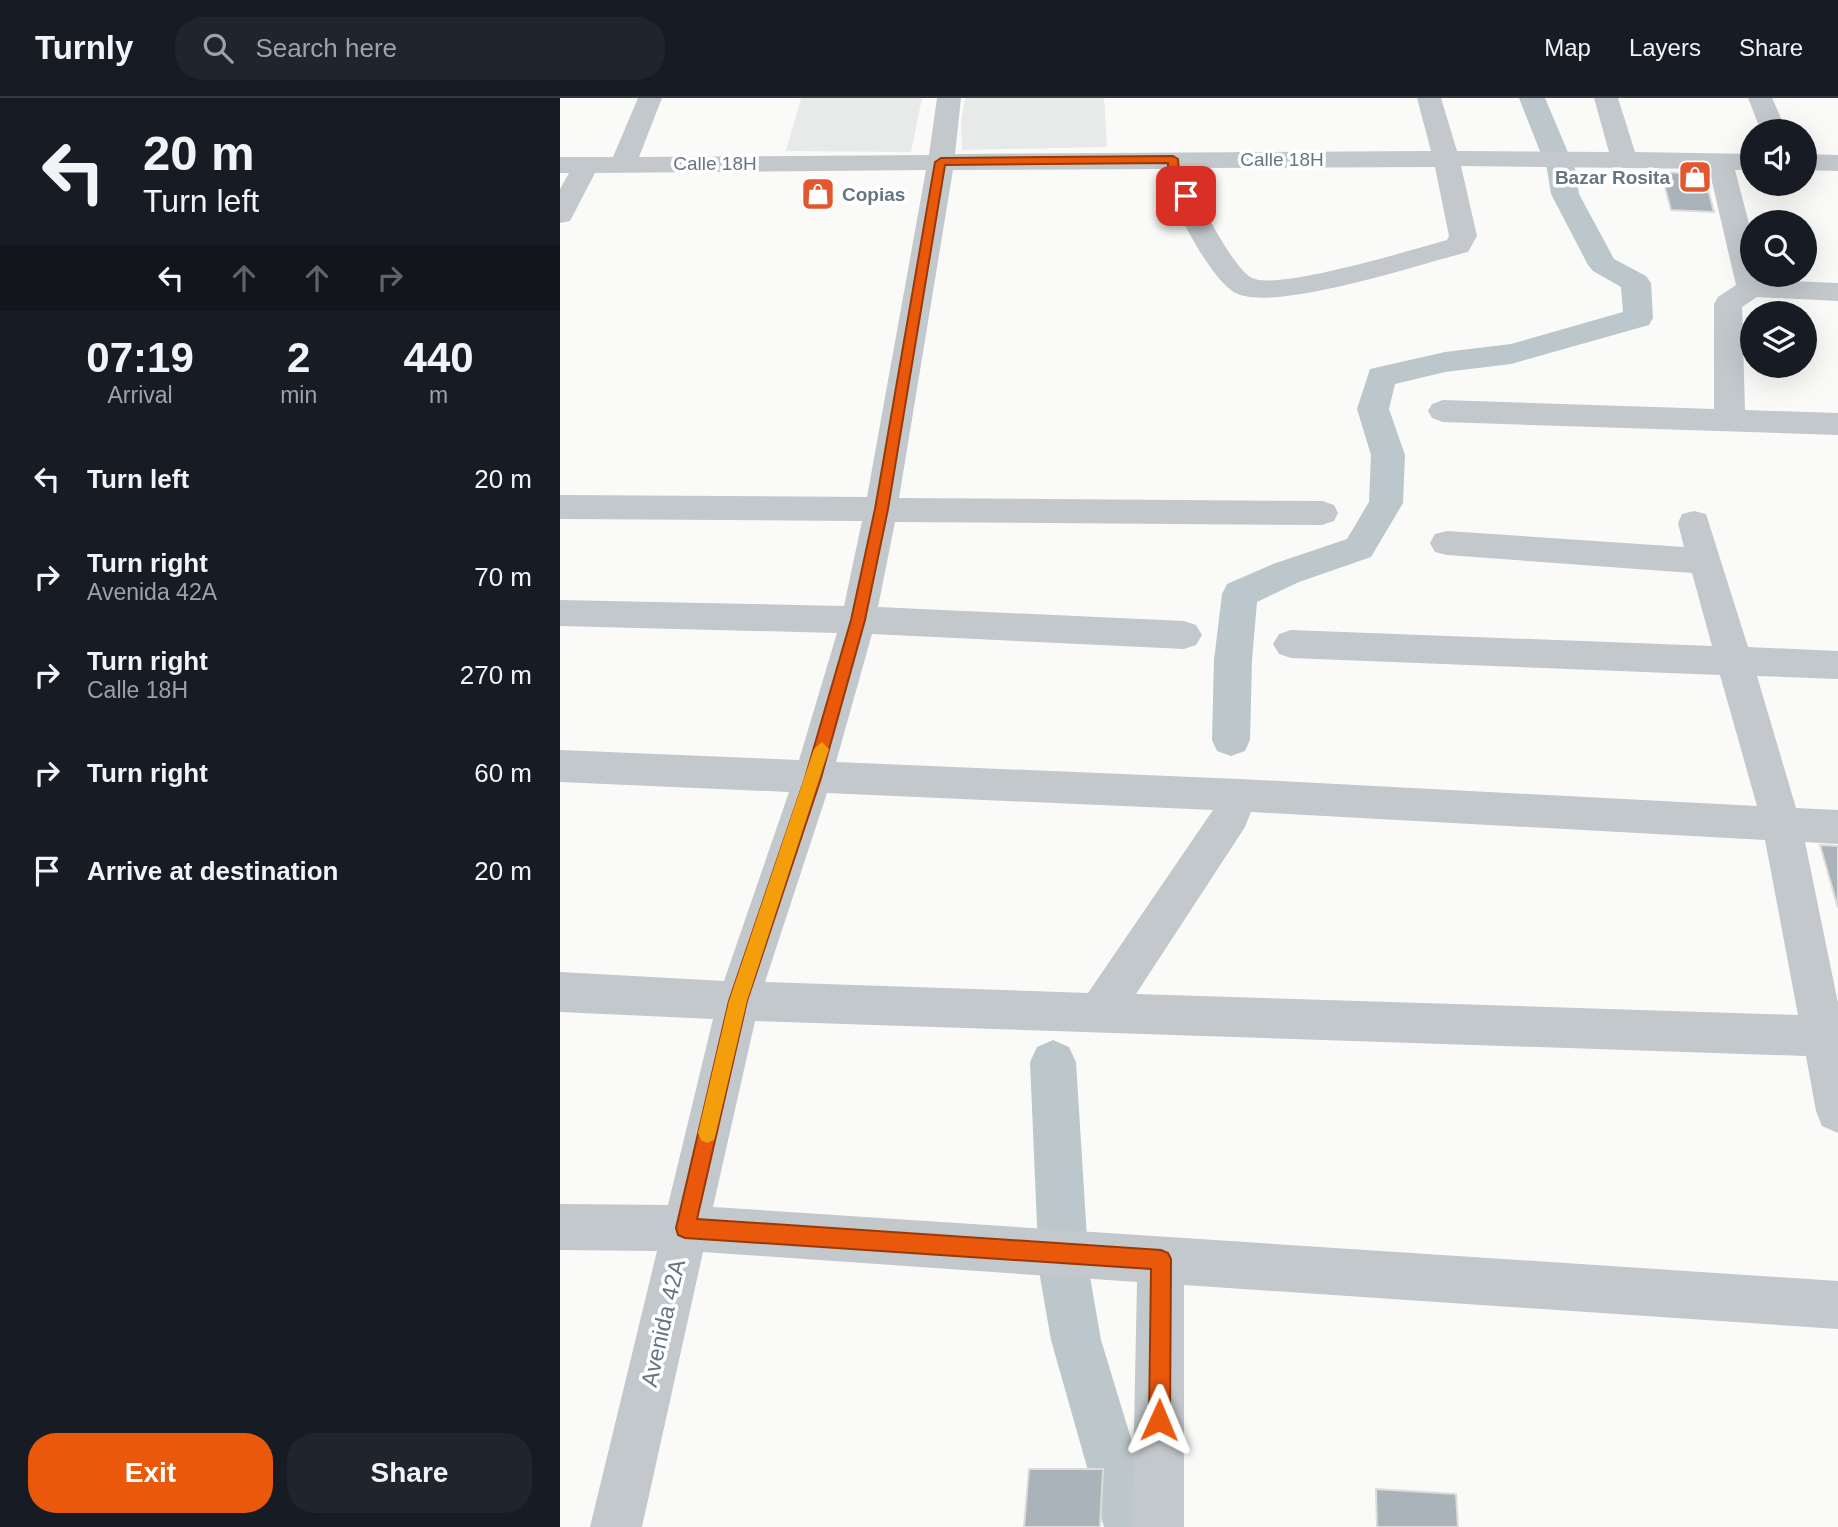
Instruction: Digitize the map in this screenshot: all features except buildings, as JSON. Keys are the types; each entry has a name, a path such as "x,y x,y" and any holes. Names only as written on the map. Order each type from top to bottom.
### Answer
{"street":[{"path":"623,164 650,98"},
{"name":"Avenida 42A","path":"615,1527 738,1001 813,778 858,620 881,509 941,162 948,98"},
{"path":"1173,159 1174,172 1230,275 1248,288 1276,289 1458,246 1463,236 1429,98"},
{"path":"1606,98 1624,160"},
{"path":"1760,98 1769,119"},
{"name":"Calle 18H","path":"573,164 1173,159 1740,162"},
{"path":"1720,161 1751,288"},
{"path":"1817,162 1838,163"},
{"path":"560,215 573,164"},
{"path":"1730,420 1728,304 1737,295 1751,288 1838,292"},
{"path":"1443,411 1838,424"},
{"path":"560,507 1322,513"},
{"path":"1694,523 1782,825 1831,1037 1838,1111"},
{"path":"1447,543 1705,561"},
{"path":"560,614 858,620 1184,635"},
{"path":"1291,644 1838,665"},
{"path":"560,766 1239,795 1838,827"},
{"path":"1099,1013 1231,815 1239,795"},
{"path":"560,992 738,1001 1831,1037"},
{"path":"560,1227 685,1228 1838,1305"},
{"path":"1158,1527 1161,1259"}],"shaded area":[{"path":"801,98 922,98 911,152 786,151"},
{"path":"965,98 1104,98 1107,147 962,150 961,123"}],"waterway":[{"path":"1231,740 1233,660 1240,594 1286,573 1359,548 1386,503 1388,455 1373,409 1381,377 1445,362 1511,354 1638,318 1636,283 1603,265 1565,194 1561,169 1532,98"},
{"path":"1053,1062 1064,1271 1076,1340 1131,1527"}],"slow traffic":[{"path":"707,1133 738,1001 822,749"}],"place":[{"name":"Bazar Rosita","path":"1695,177"},
{"name":"Copias","path":"818,194"}],"route":[{"path":"1159,1420 1161,1259 685,1228 738,1001 813,778 858,620 881,509 941,162 1173,159 1174,172 1186,196"}]}
